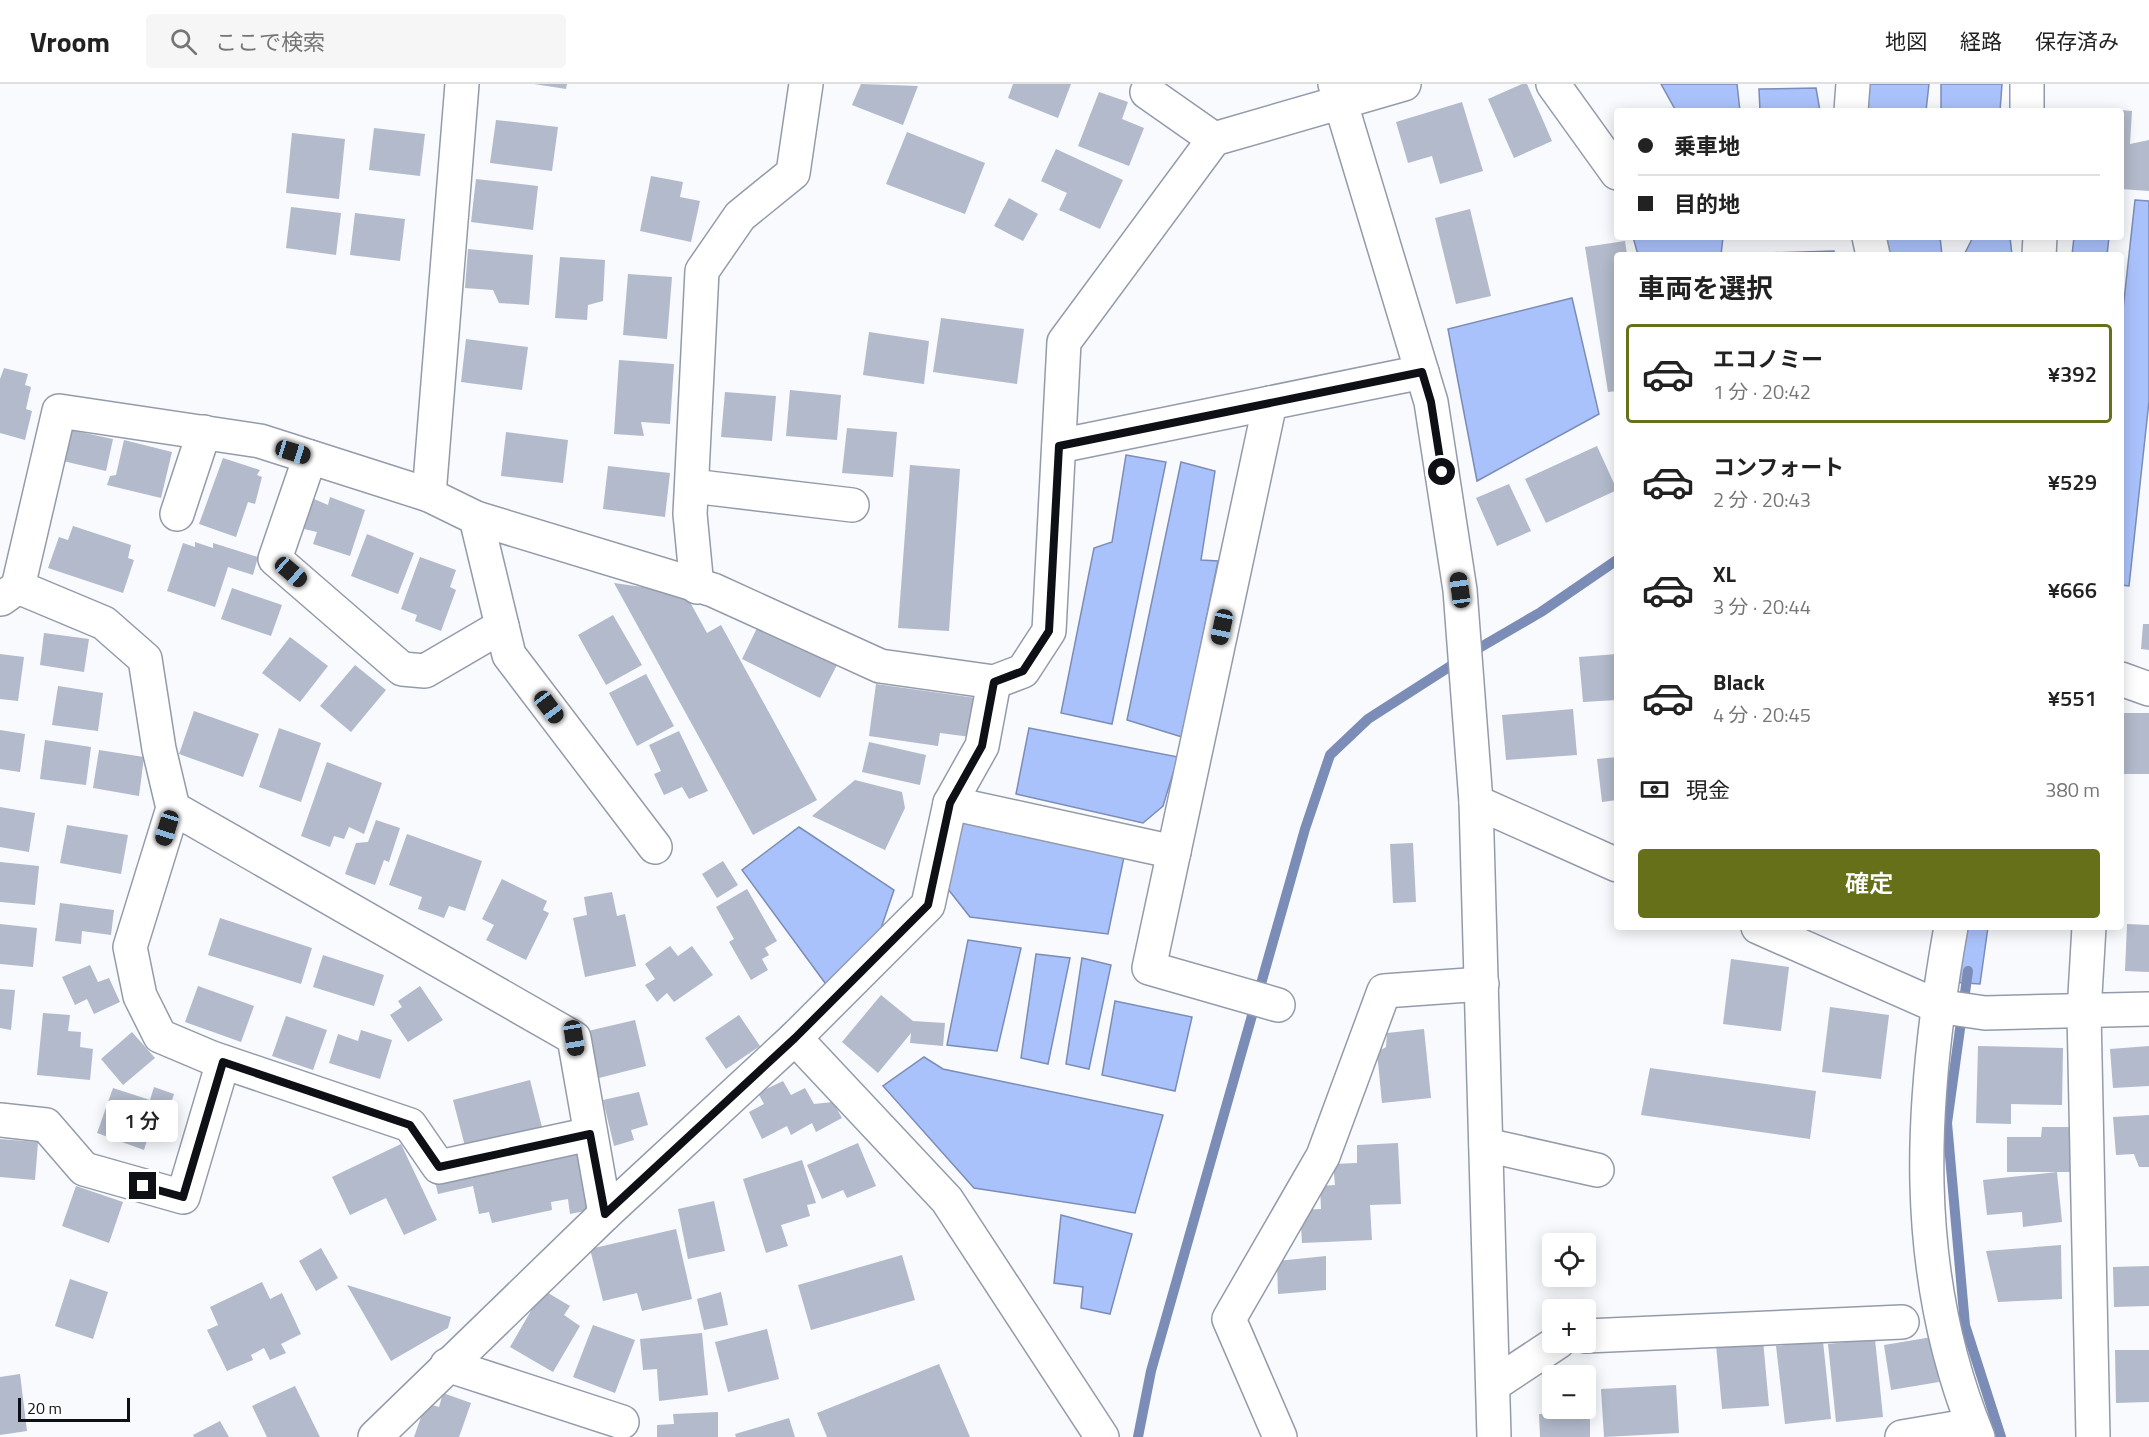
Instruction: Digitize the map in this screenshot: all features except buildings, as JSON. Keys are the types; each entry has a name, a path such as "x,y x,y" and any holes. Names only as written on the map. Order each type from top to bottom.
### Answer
{"street":[{"path":"429,495 462,84"},
{"path":"697,587 690,514 702,271 740,216 793,173 806,84"},
{"path":"590,1134 439,1167 410,1125 223,1062 160,1036 140,996 130,947 173,808 159,749 145,660 104,623 9,593 59,411 260,441 429,495 476,518 713,590 880,666 994,682 1023,671 1049,631 1064,342 1214,139 1337,94 1404,84"},
{"path":"1553,84 1614,169"},
{"path":"1851,108 1853,84"},
{"path":"2026,108 2027,84"},
{"path":"1148,92 1214,139"},
{"path":"1337,94 1431,402 1460,590 1476,802 1494,1437"},
{"path":"1059,446 1422,372"},
{"path":"1270,403 1149,968 1278,1005"},
{"path":"177,514 204,432"},
{"path":"310,457 275,559 402,669 425,671 502,626"},
{"path":"692,486 852,505"},
{"path":"476,518 509,654 654,848"},
{"path":"2124,680 2149,689"},
{"path":"375,1437 605,1214 795,1038 928,905 950,803 982,746 994,682"},
{"path":"1476,802 1614,864"},
{"path":"950,803 1174,852"},
{"path":"173,808 574,1038 605,1214"},
{"path":"1765,930 1937,1006 1985,1013 2149,1009"},
{"path":"1902,1437 1976,1431 1964,1402 1940,1312 1928,1221 1926,1120 1937,1006 1950,930"},
{"path":"2089,930 2084,1012 2094,1437"},
{"path":"1280,1437 1229,1318 1323,1156 1384,991 1482,984"},
{"path":"795,1038 947,1200 1102,1437"},
{"path":"0,1120 46,1125 84,1169 183,1197 223,1062"},
{"path":"1486,1145 1597,1170"},
{"path":"1596,1336 1902,1322"},
{"path":"1493,1385 1542,1353"},
{"path":"447,1365 622,1422"}],"water":[{"path":"1661,84 1737,84 1740,108 1674,108"},
{"path":"1862,84 1929,84 1926,108 1859,108"},
{"path":"1941,84 2002,84 2000,108 1941,108"},
{"path":"1816,88 1819,108 1760,108 1759,89"},
{"path":"2135,200 2149,201 2149,401 2129,586 2124,585 2124,301"},
{"path":"1634,240 1723,240 1721,252 1637,252"},
{"path":"1876,240 1940,240 1942,252 1878,252"},
{"path":"1972,240 2010,240 2012,252 1966,252"},
{"path":"2074,240 2109,240 2107,252 2072,252"},
{"path":"1572,298 1599,414 1477,481 1448,329"},
{"path":"1126,455 1166,462 1112,724 1061,713 1094,548 1112,542"},
{"path":"1181,462 1215,471 1201,560 1218,561 1182,737 1127,720"},
{"path":"1029,728 1178,757 1163,806 1143,823 1016,794"},
{"path":"963,816 1126,847 1108,934 970,917 948,889"},
{"path":"799,827 894,890 875,946 831,991 742,870"},
{"path":"1959,930 1988,930 1980,984 1950,982"},
{"path":"968,940 1021,948 997,1051 947,1045"},
{"path":"1036,954 1070,958 1048,1064 1021,1058"},
{"path":"1082,958 1111,965 1089,1069 1066,1064"},
{"path":"1115,1001 1192,1017 1175,1091 1102,1075"},
{"path":"924,1057 943,1069 1163,1115 1135,1213 974,1188 883,1086"},
{"path":"1061,1215 1132,1234 1110,1314 1081,1308 1083,1287 1054,1283"}],"waterway":[{"path":"1138,1437 1151,1371 1305,829 1330,755 1368,719 1474,651 1541,612 1614,562"},
{"path":"1968,971 1947,1123 1965,1325 2001,1437"}],"route":[{"path":"143,1186 183,1197 223,1062 410,1125 439,1167 590,1134 605,1214 795,1038 928,905 950,803 982,746 994,682 1023,671 1049,631 1059,446 1422,372 1431,402 1442,472"}]}
